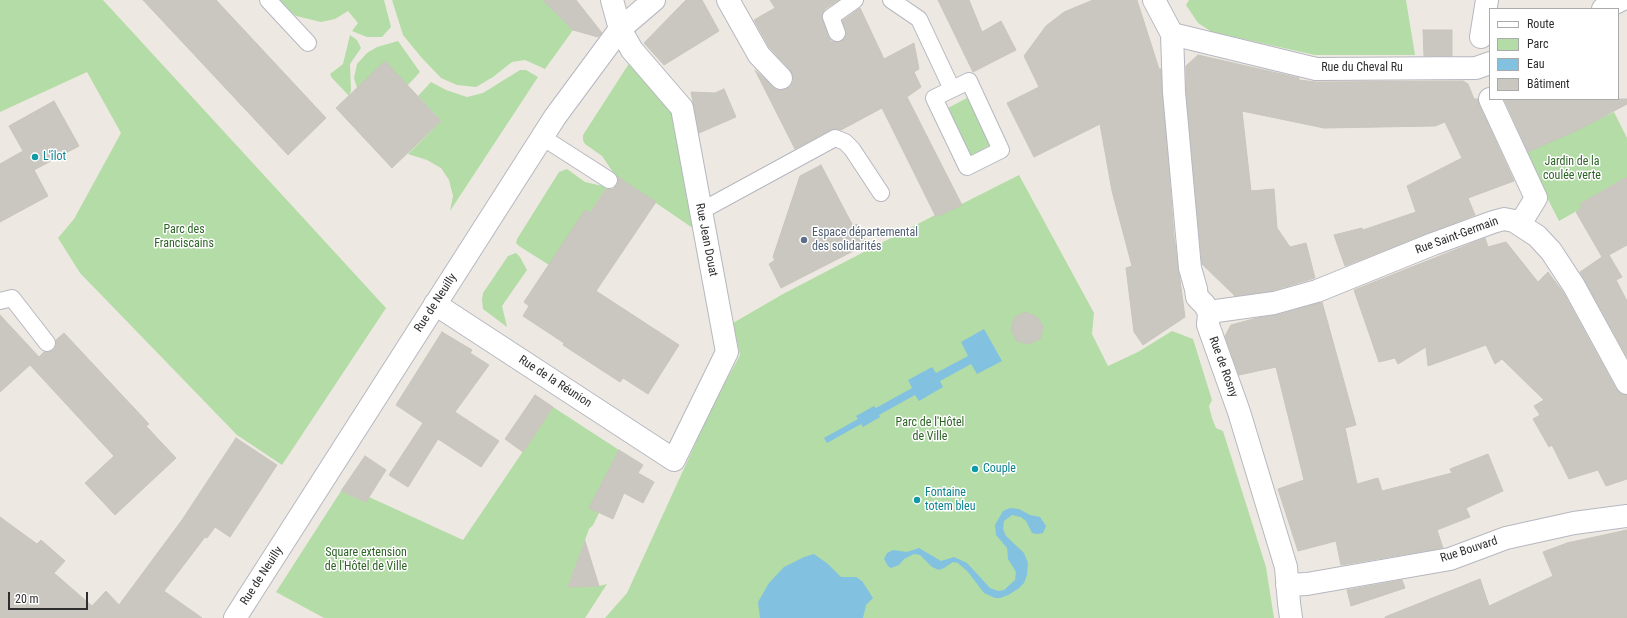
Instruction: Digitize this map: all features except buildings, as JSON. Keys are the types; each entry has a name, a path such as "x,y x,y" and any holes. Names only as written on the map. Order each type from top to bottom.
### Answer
{"street":[{"name":"Rue Jean Douat","path":"612,0 620,29 632,50 682,108 727,352 674,460"},
{"name":"Rue de Neuilly","path":"235,618 542,137 583,78 620,29 654,0"},
{"path":"728,0 759,55 781,78"},
{"path":"1154,0 1172,34 1174,92 1190,268 1197,298 1204,304 1209,312"},
{"path":"1481,38 1487,0"},
{"path":"1605,8 1621,0"},
{"name":"Rue du Cheval Ru","path":"1172,34 1316,69 1483,66 1489,93"},
{"name":"Rue du Cheval Ru","path":"1491,100 1536,198 1520,224"},
{"name":"Rue Saint-Germain","path":"1209,312 1274,303 1317,291 1433,244 1504,219 1520,224 1537,236 1551,251 1574,286 1627,383"},
{"name":"Rue de la Réunion","path":"435,304 674,460"},
{"name":"Rue de Rosny","path":"1209,312 1208,325 1238,412 1286,567 1291,618"},
{"name":"Rue Bouvard","path":"1287,585 1307,584 1450,559 1506,538 1574,523 1627,516"}],"lane":[{"path":"268,0 308,43"},
{"path":"837,33 830,17 855,0"},
{"path":"891,0 919,19 952,89"},
{"path":"969,81 1001,150 967,167 934,98 952,89 969,81"},
{"path":"542,137 609,180"},
{"path":"701,211 835,138 845,142 852,149 881,193"},
{"path":"0,301 12,298 47,343"}],"green space":[{"name":"Parc des Franciscains","path":"0,0 103,0 386,308 282,465 237,435 80,273 58,238 74,219 121,133 87,72 0,112"},
{"path":"278,0 384,0 391,27 382,37 367,37 352,31 358,23 348,11 335,19 321,22 296,16"},
{"path":"392,0 543,0 573,30 545,69 525,60 512,62 493,77 476,87 457,85 441,78 403,35"},
{"path":"1189,0 1406,0 1415,55 1315,55 1212,32 1198,23 1186,5"},
{"path":"350,35 357,40 361,48 350,64 351,91 349,96 330,74 343,64"},
{"path":"398,41 420,72 408,85 357,88 354,78 357,64 367,53 377,47"},
{"path":"630,62 669,108 683,141 697,231 615,175 602,156 585,144 583,140 583,135"},
{"path":"520,70 526,70 538,77 450,211 453,196 449,180 441,168 427,160 408,154 441,121 418,96 431,82 446,90 467,97 483,93"},
{"path":"969,97 993,144 970,156 946,109"},
{"name":"Jardin de la coulée verte","path":"1614,112 1627,138 1627,177 1580,204 1582,208 1559,221 1525,154 1540,145"},
{"path":"567,169 585,182 607,187 590,213 549,265 516,243 517,239 559,172"},
{"name":"Parc de l'Hôtel de Ville","path":"1019,175 1094,313 1092,334 1108,366 1138,352 1172,331 1193,339 1212,400 1209,406 1212,418 1216,428 1223,431 1266,567 1274,618 605,618 627,593 714,403 740,355 733,323 783,294 935,215 936,217"},
{"path":"516,253 527,270 502,306 507,327 483,309 482,300 483,293 508,256"},
{"name":"Square extension de l'Hôtel de Ville","path":"553,407 619,450 608,473 599,513 593,525 589,529 568,587 599,586 607,584 585,618 324,618 276,592 341,491 365,502 369,497 463,540"}],"water":[{"path":"984,329 1002,361 977,374 971,364 940,381 943,387 919,401 915,395 879,415 880,417 863,427 861,424 827,443 824,438 858,419 856,416 874,406 876,408 912,388 908,380 932,367 936,373 968,356 961,342"},
{"path":"1010,508 1019,509 1030,515 1040,517 1046,526 1043,533 1037,534 1032,533 1026,521 1021,517 1012,515 1004,521 1003,529 1006,536 1024,553 1028,563 1027,575 1024,583 1008,595 995,598 984,593 968,572 958,563 953,562 939,570 932,567 920,555 914,554 904,559 899,565 891,568 884,559 887,553 893,550 907,552 919,548 941,561 954,557 967,563 990,588 998,591 1004,590 1015,580 1016,572 1008,559 1007,548 996,535 995,525 1003,511"},
{"path":"814,554 828,564 841,577 856,577 862,581 873,598 866,605 863,618 760,618 758,602 769,583 784,567 804,557"}],"place":[{"name":"L'îlot","path":"35,157"},
{"name":"Espace départemental des solidarités","path":"804,240"},
{"name":"Couple","path":"975,469"},
{"name":"Fontaine totem bleu","path":"917,500"}]}
